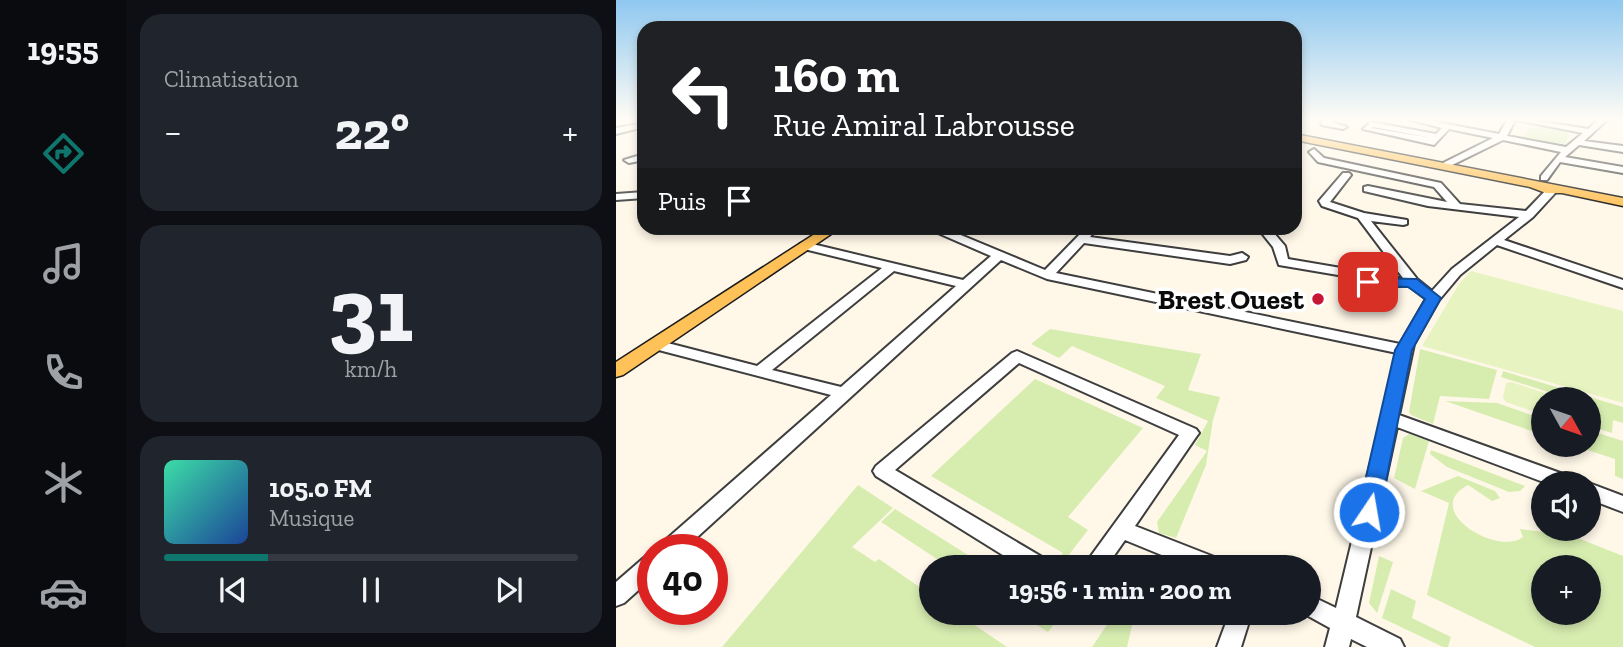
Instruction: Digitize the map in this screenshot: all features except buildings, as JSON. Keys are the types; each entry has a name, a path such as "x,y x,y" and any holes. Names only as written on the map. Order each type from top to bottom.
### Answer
{"main road":[{"path":"1369,150 1549,182 1623,202"},
{"path":"1373,150 1623,196"},
{"path":"616,371 822,235"}],"street":[{"path":"1446,165 1476,150"},
{"path":"1337,647 1345,622 1404,350 1433,298 1456,272 1529,215 1567,150"},
{"path":"1314,152 1321,160 1437,185 1456,206"},
{"path":"629,160 637,158"},
{"path":"1549,182 1623,170"},
{"path":"1346,176 1324,201 1326,204 1362,216 1403,222"},
{"path":"1368,189 1456,206 1529,215"},
{"path":"616,197 637,196"},
{"path":"1362,216 1412,282 1433,298"},
{"path":"952,235 1047,275 1404,350"},
{"path":"1047,275 1087,235"},
{"path":"1269,235 1279,246 1283,262 1347,273 1368,282 1412,282"},
{"path":"1083,239 1230,260 1242,257"},
{"path":"1496,241 1623,284"},
{"path":"804,246 966,285"},
{"path":"686,534 999,255"},
{"path":"761,371 893,266"},
{"path":"656,345 843,393"},
{"path":"1020,555 881,471 1017,356 1190,433 1103,555"},
{"path":"1390,418 1534,471"},
{"path":"1601,495 1623,503"},
{"path":"1122,530 1185,555"},
{"path":"616,596 637,577"},
{"path":"1321,611 1392,647"},
{"path":"1230,647 1237,625"}],"green space":[{"path":"1471,271 1623,311 1623,403 1601,397 1601,387 1567,387 1422,346 1459,284"},
{"path":"1050,329 1201,354 1188,390 1220,397 1213,420 1206,465 1176,538 1159,533 1157,522 1207,451 1195,445 1208,421 1156,398 1165,386 1072,346 1059,358 1031,344"},
{"path":"1420,349 1497,370 1489,399 1440,396 1433,424 1411,415 1409,412"},
{"path":"1503,371 1556,387 1532,387 1501,377"},
{"path":"1035,379 1143,428 1068,517 1088,530 1069,555 1061,555 1063,553 931,476"},
{"path":"1506,383 1531,388 1531,411 1506,402 1503,398"},
{"path":"1601,400 1623,407 1623,423 1613,420 1612,433 1601,430"},
{"path":"1445,401 1497,403 1531,415 1531,431"},
{"path":"1409,434 1429,441 1415,489 1394,478 1403,438"},
{"path":"1601,434 1623,441 1623,479 1615,476 1615,459 1601,454"},
{"path":"1431,450 1525,486 1520,491 1509,492 1447,467 1430,454"},
{"path":"1458,476 1495,491 1500,498 1492,501 1468,485 1456,495 1453,506 1458,518 1482,536 1511,542 1523,537 1520,529 1531,530 1531,541 1585,541 1623,556 1623,647 1535,647 1427,595 1449,503 1421,491"},
{"path":"858,485 893,508 852,547 875,562 879,559 919,587 919,625 975,625 1007,647 722,647"},
{"path":"895,509 968,555 931,555 881,522"},
{"path":"1379,556 1393,562 1377,613 1369,603"},
{"path":"1391,589 1416,601 1412,618 1451,637 1448,647 1382,618"},
{"path":"1037,625 1053,625 1048,632"},
{"path":"1107,625 1132,625 1127,647 1092,647"}],"place":[{"name":"Brest Ouest","path":"1318,299"}],"route":[{"path":"1368,282 1412,282 1433,298 1404,350 1369,512"}]}
